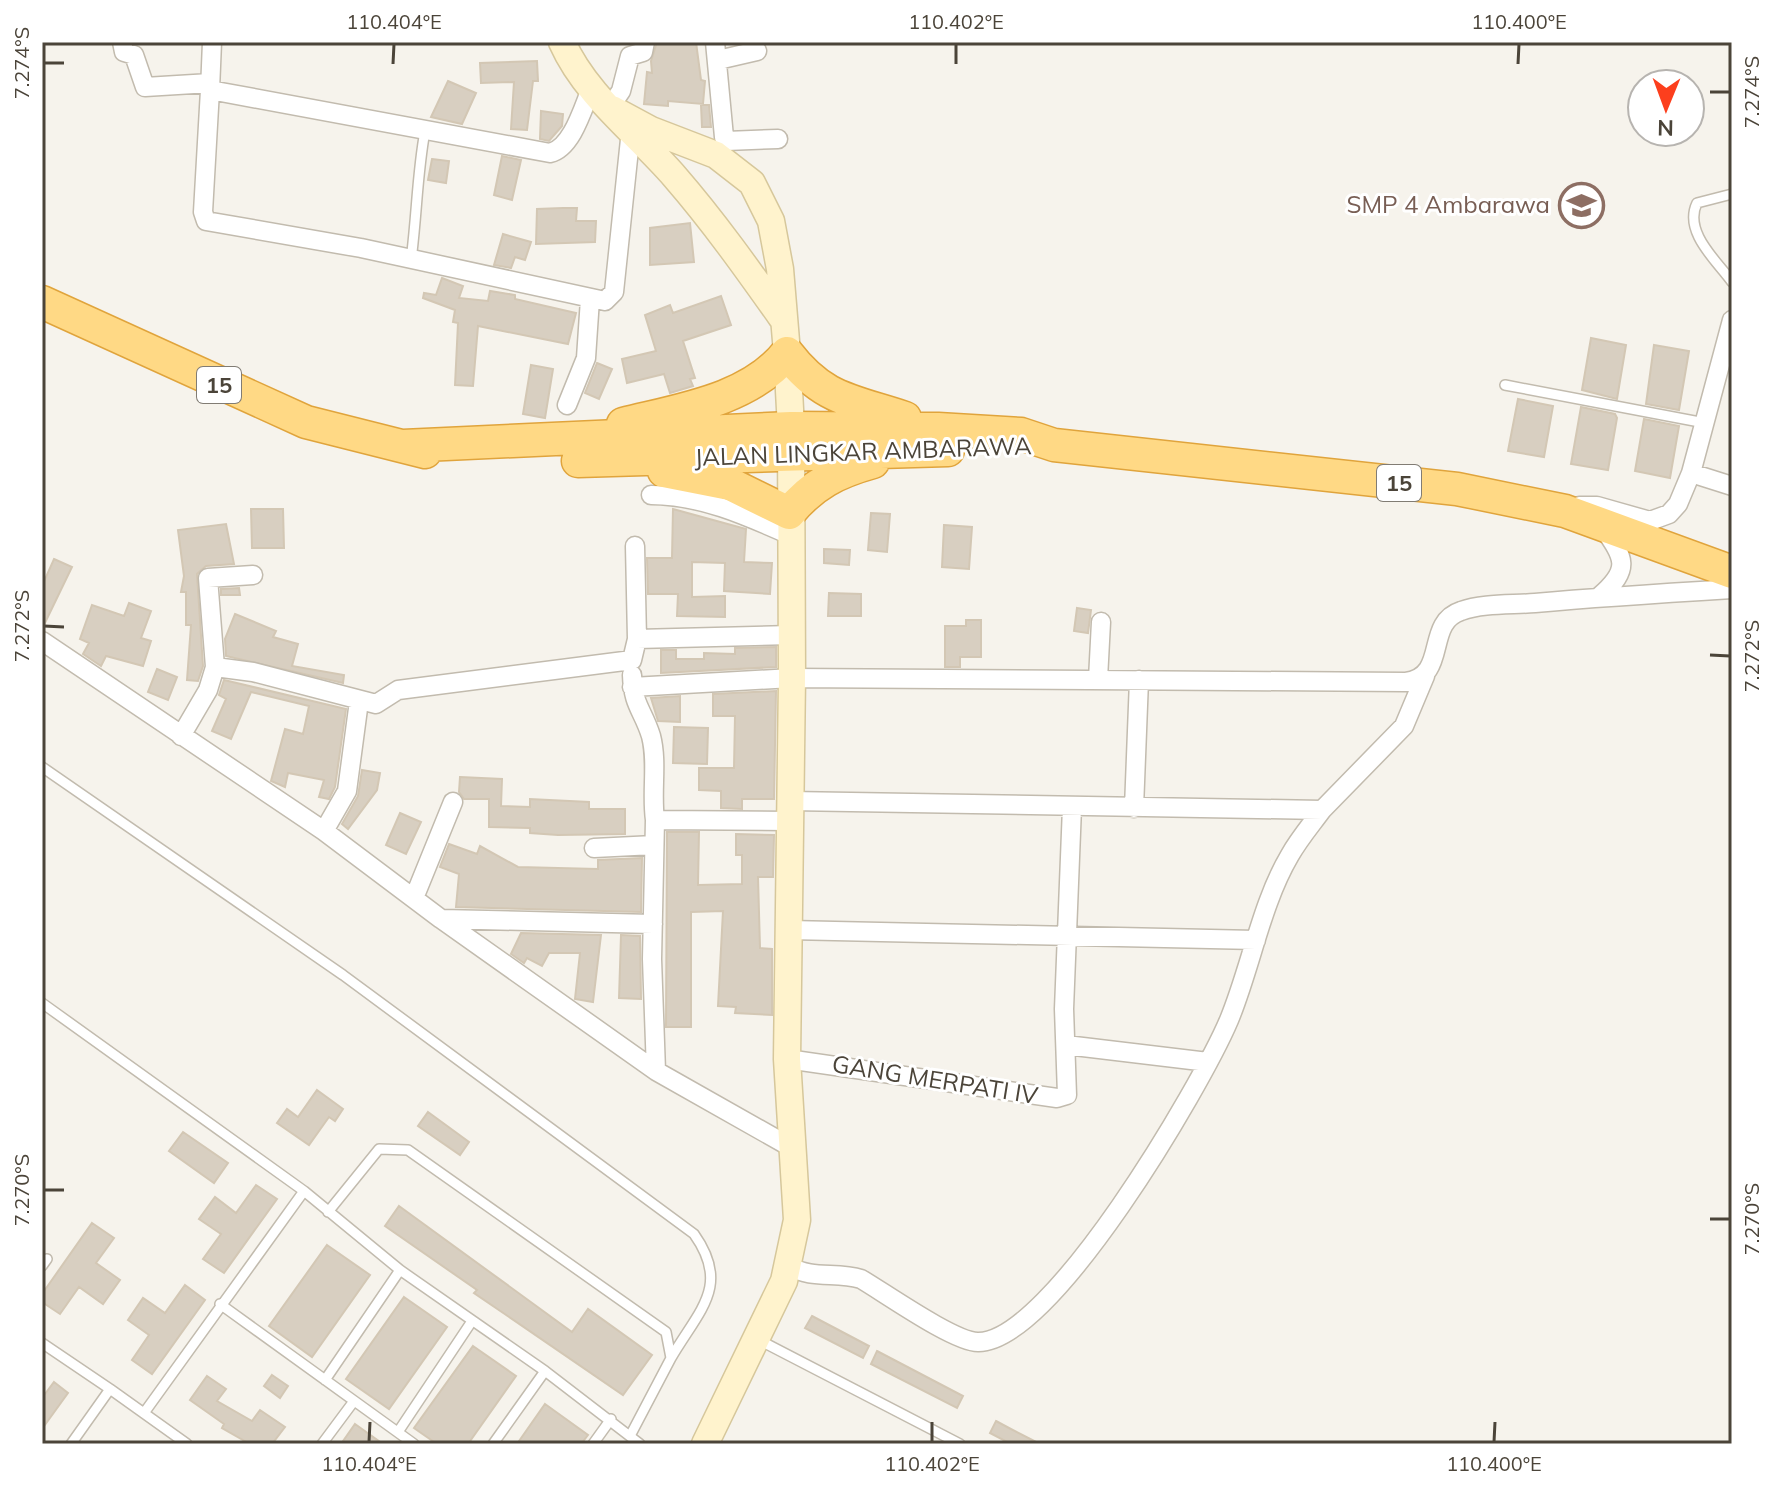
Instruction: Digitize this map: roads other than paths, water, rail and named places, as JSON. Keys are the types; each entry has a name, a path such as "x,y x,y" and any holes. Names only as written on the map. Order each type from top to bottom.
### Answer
{"highway":[{"name":"JALAN LINGKAR AMBARAWA","path":"42,302 306,422 403,446 554,451 1021,434 1054,445 1457,489 1565,511"},
{"path":"554,451 725,395 758,381 787,353 806,377 825,391 940,439"},
{"path":"554,451 730,484 789,524 807,492 831,475 940,439"},
{"name":"15","path":"1565,511 1732,572"}],"main road":[{"path":"562,42 591,89 673,175 737,254 782,318"},
{"path":"611,108 651,130 716,155 752,183 771,221 780,269 787,353 792,678 787,1059 797,1206 789,1266 705,1444"}],"street":[{"path":"122,42 124,52 134,55 145,87 210,87 425,131 555,153 566,141 591,89"},
{"path":"212,42 203,212 206,221 264,229 605,301 614,292 631,130"},
{"path":"611,108 621,91 630,56 643,52 645,42"},
{"path":"757,51 716,51 724,137 726,141 778,139"},
{"path":"567,405 586,358 590,299"},
{"path":"1565,511 1583,505 1641,520 1660,519 1669,514 1684,496 1705,423 1727,364 1732,320"},
{"path":"1691,473 1732,486"},
{"path":"651,495 681,495 742,514 789,524"},
{"path":"1600,596 1621,575 1623,565 1601,524"},
{"path":"635,546 637,639 632,660 632,687 653,749 656,1071"},
{"path":"181,736 208,690 215,667 208,578 253,575"},
{"path":"789,1266 812,1276 842,1275 861,1279 959,1338 973,1342 1001,1338 1067,1277 1179,1120 1229,1020 1289,856 1322,810 1404,726 1425,676 1431,669 1442,626 1462,611 1600,596 1732,589"},
{"path":"1098,679 1101,622"},
{"path":"637,639 791,635"},
{"path":"42,641 324,831 441,919 656,1071 794,1149"},
{"path":"215,667 253,672 359,701 381,703 398,690 632,660"},
{"path":"632,687 792,678 1406,682 1425,676"},
{"path":"1134,808 1139,680"},
{"path":"324,831 347,791 359,701"},
{"path":"414,898 453,802"},
{"path":"655,820 790,811 1072,807 1322,810"},
{"name":"GANG MERPATI IV","path":"787,1059 1057,1098 1068,1091 1066,937 1072,807"},
{"path":"594,848 654,845"},
{"path":"441,919 653,924"},
{"path":"789,930 1256,940"},
{"path":"1066,1045 1208,1062"}],"lane":[{"path":"411,260 419,197 416,180 425,131"},
{"path":"1732,194 1697,203 1693,217 1699,239 1732,282"},
{"path":"1505,385 1705,423"},
{"path":"42,767 343,975 694,1234 709,1255 713,1285 630,1436"},
{"path":"42,1003 304,1191 400,1270 545,1371 640,1444"},
{"path":"328,1212 379,1149 408,1150 666,1332 671,1358"},
{"path":"144,1413 304,1191"},
{"path":"325,1380 400,1270"},
{"path":"220,1304 414,1444"},
{"path":"398,1432 472,1321"},
{"path":"757,1339 956,1443"},
{"path":"42,1343 187,1444"},
{"path":"493,1444 545,1371"},
{"path":"71,1444 110,1389"},
{"path":"322,1444 354,1401"},
{"path":"593,1444 611,1419"}],"place":[{"name":"SMP 4 Ambarawa","path":"1581,205"}]}
